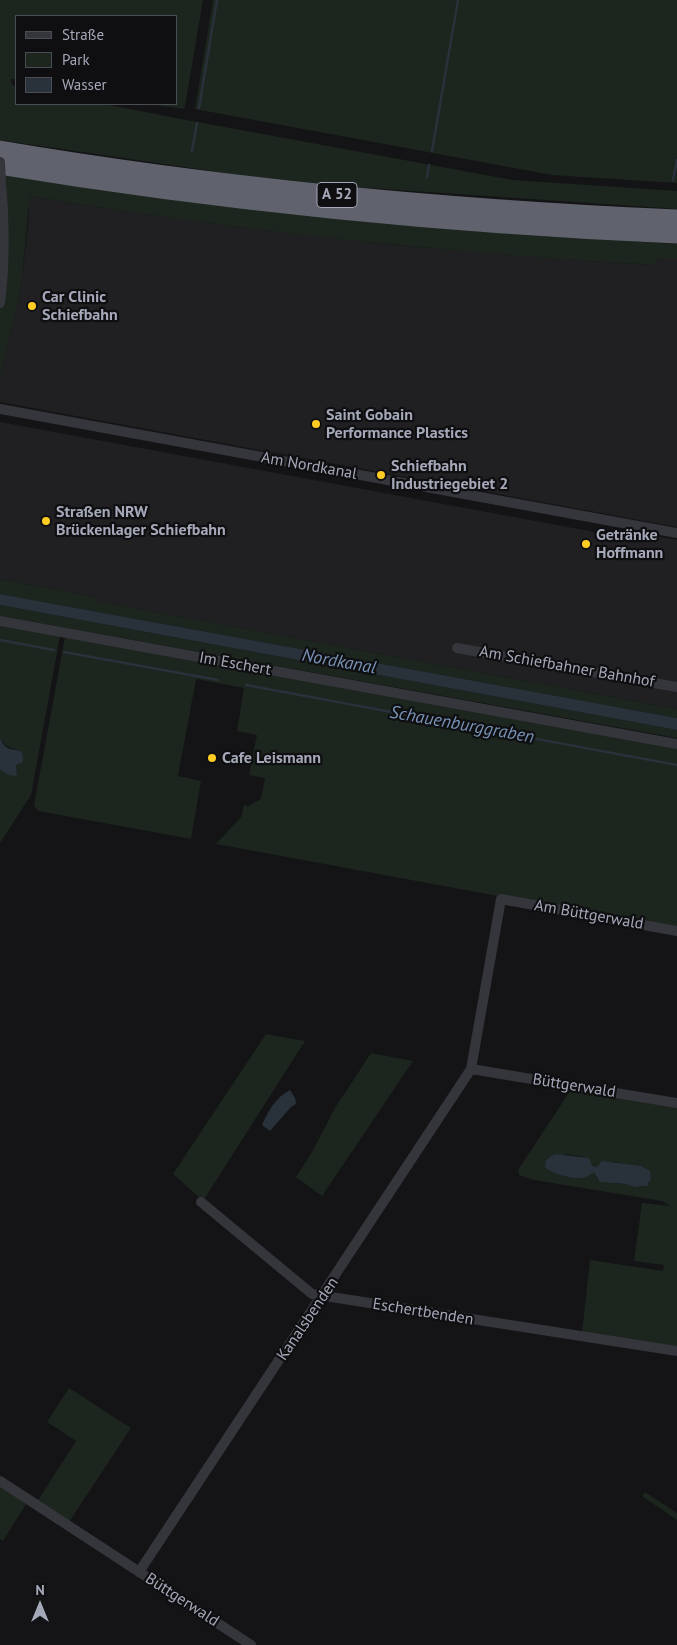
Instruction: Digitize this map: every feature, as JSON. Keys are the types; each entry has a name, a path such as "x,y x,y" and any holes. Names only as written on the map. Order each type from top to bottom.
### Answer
{"highway":[{"name":"A 52","path":"0,150 165,176 339,195 465,206 677,219"},
{"name":"A 52","path":"0,170 337,210 464,221 677,234"}],"street":[{"path":"0,170 5,232 0,303"},
{"name":"Am Nordkanal","path":"0,409 677,533"},
{"name":"Im Eschert","path":"0,621 677,744"},
{"name":"Am Schiefbahner Bahnhof","path":"457,648 677,687"},
{"name":"Am Büttgerwald","path":"501,899 677,932"},
{"name":"Kanalsbenden","path":"139,1572 323,1296 471,1069 501,899"},
{"name":"Büttgerwald","path":"471,1069 677,1103"},
{"name":"Eschertbenden","path":"201,1202 312,1294 677,1351"},
{"path":"0,1481 139,1572"},
{"name":"Büttgerwald","path":"139,1572 250,1645"}],"shaded area":[{"path":"29,196 233,226 396,245 656,265 657,260 677,258 677,527 0,402 0,377 21,287 29,217"},
{"path":"0,422 611,535 612,528 677,540 677,709 94,601 95,597 0,579"}],"green space":[{"path":"0,0 203,0 185,107 183,109 156,105 178,105 178,15 15,15 15,79 11,79 12,85 15,86 15,105 109,105 513,180 677,191 677,209 354,187 245,176 0,140"},
{"path":"213,0 677,0 677,183 552,175 195,109"},
{"path":"0,174 339,219 476,231 677,244 677,258 657,260 656,265 420,247 185,220 30,196 21,287 0,377"},
{"path":"0,579 95,597 95,601 677,709 677,718 0,594"},
{"path":"0,605 677,730 677,738 0,616"},
{"path":"0,625 60,636 31,795 0,843 0,770 9,775 17,774 16,765 20,764 23,755 19,750 7,746 0,738"},
{"path":"65,637 677,748 677,929 216,844 241,817 244,805 248,806 261,799 265,778 249,775 257,735 237,731 244,688 196,679 178,776 201,781 191,839 38,811 34,805"},
{"path":"266,1034 305,1041 203,1201 173,1174"},
{"path":"371,1053 413,1061 322,1196 296,1177 311,1154 335,1108"},
{"path":"572,1088 677,1105 677,1348 582,1333 590,1260 663,1271 664,1265 634,1261 642,1203 670,1206 662,1201 534,1180 519,1175 518,1170","holes":["565,1154 585,1157 595,1167 615,1162 624,1164 650,1183 643,1187 597,1179 594,1173 580,1178 570,1177 557,1172"]},
{"path":"69,1388 131,1428 69,1522 37,1502 76,1441 47,1422"},
{"path":"0,1485 27,1503 3,1541 0,1539"},
{"path":"645,1492 677,1513 677,1520 642,1496"}],"water":[{"name":"Nordkanal","path":"0,594 677,718 677,730 0,605"},
{"path":"0,738 7,747 20,751 23,754 22,763 16,765 17,775 15,776 0,770"},
{"path":"290,1090 296,1104 291,1107 270,1131 262,1125 276,1101"},
{"path":"555,1154 589,1158 595,1167 602,1161 641,1166 650,1171 651,1179 647,1186 635,1187 626,1184 600,1182 594,1173 585,1178 563,1176 545,1167 546,1160"}],"waterway":[{"path":"199,108 217,0"},
{"path":"432,151 458,0"},
{"path":"192,151 197,123"},
{"path":"673,180 677,160"},
{"path":"427,177 429,165"},
{"name":"Schauenburggraben","path":"0,640 54,650"},
{"name":"Schauenburggraben","path":"64,652 218,680"},
{"name":"Schauenburggraben","path":"246,685 677,765"}],"place":[{"name":"Car Clinic Schiefbahn","path":"32,306"},
{"name":"Saint Gobain Performance Plastics","path":"316,424"},
{"name":"Schiefbahn Industriegebiet 2","path":"381,475"},
{"name":"Straßen NRW Brückenlager Schiefbahn","path":"46,521"},
{"name":"Getränke Hoffmann","path":"586,544"},
{"name":"Cafe Leismann","path":"212,758"}]}
